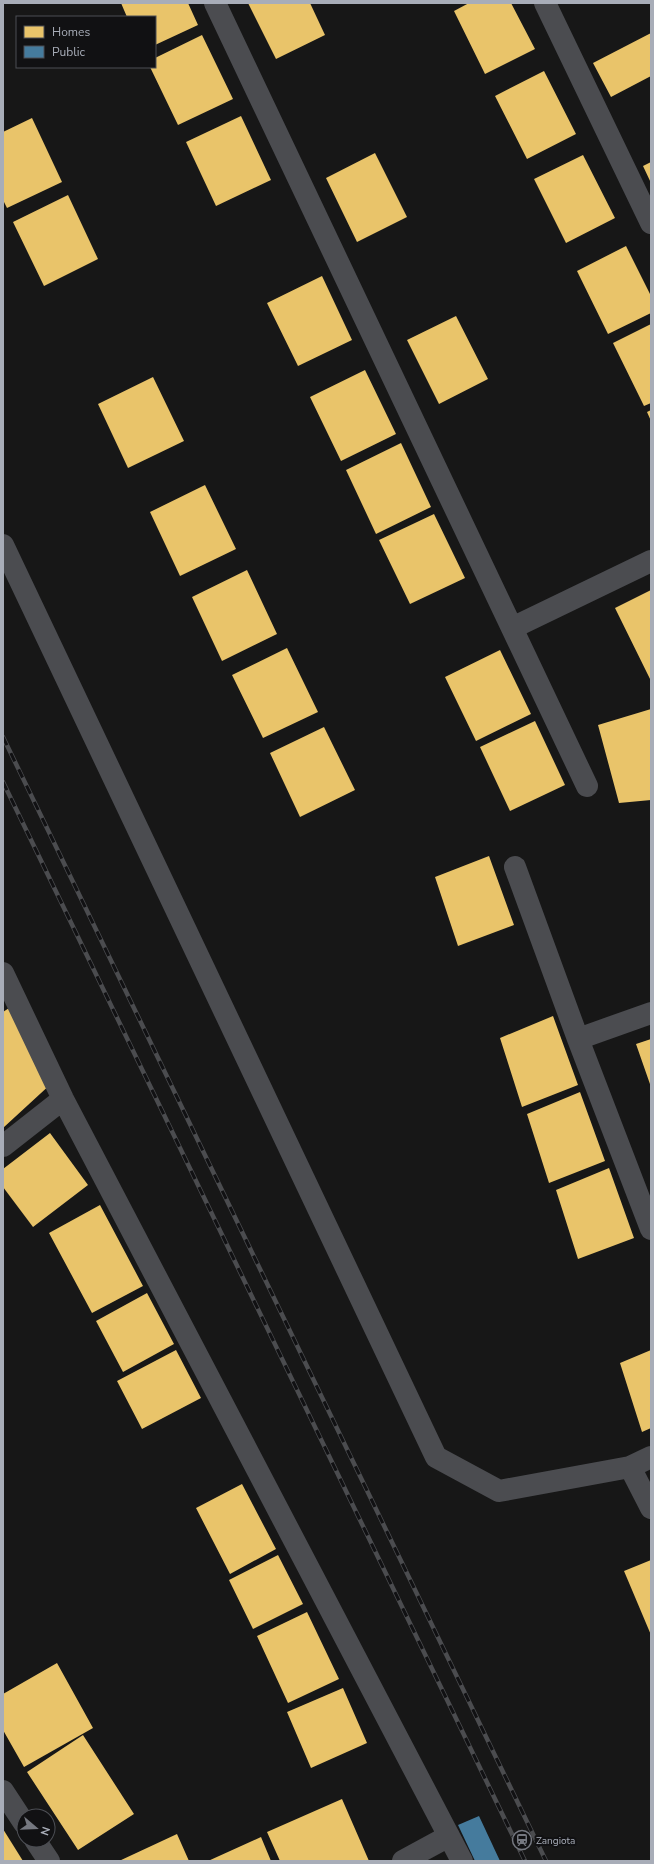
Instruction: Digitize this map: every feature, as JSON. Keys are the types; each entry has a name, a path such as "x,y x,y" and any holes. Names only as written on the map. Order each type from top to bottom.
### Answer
{"street":[{"path":"215,3 587,786"},
{"path":"545,3 651,223"},
{"path":"3,545 436,1457 499,1491 630,1467 651,1457"},
{"path":"512,628 651,561"},
{"path":"515,867 578,1039 651,1229"},
{"path":"3,973 63,1099 462,1861"},
{"path":"578,1039 651,1013"},
{"path":"3,1146 63,1099"},
{"path":"630,1467 651,1508"},
{"path":"3,1792 16,1811"},
{"path":"404,1861 449,1836"},
{"path":"40,1848 49,1861"}],"building: Homes":[{"path":"121,3 188,3 198,25 156,45 156,16 127,16"},
{"path":"248,3 310,3 325,35 276,59"},
{"path":"469,3 511,3 535,49 485,74 454,11"},
{"path":"651,33 651,76 611,97 593,63"},
{"path":"202,35 233,99 178,125 150,68 156,68 156,58"},
{"path":"544,71 576,134 527,159 495,96"},
{"path":"241,116 271,180 216,206 186,142"},
{"path":"32,118 62,182 7,208 3,200 3,132"},
{"path":"375,153 407,217 357,242 326,178"},
{"path":"583,155 615,218 566,243 534,179"},
{"path":"651,162 651,183 643,166"},
{"path":"68,195 98,259 44,286 13,222"},
{"path":"626,246 651,296 651,313 608,334 577,271"},
{"path":"322,276 352,340 298,366 267,303"},
{"path":"456,316 488,379 439,404 407,340"},
{"path":"651,324 651,403 644,406 613,343"},
{"path":"365,370 396,434 341,461 310,397"},
{"path":"153,377 184,441 128,468 98,404"},
{"path":"651,410 651,421 647,412"},
{"path":"401,443 431,507 376,534 346,470"},
{"path":"205,485 236,549 180,576 150,512"},
{"path":"434,514 465,578 410,604 379,540"},
{"path":"247,570 277,634 222,661 192,597"},
{"path":"651,590 651,681 615,608"},
{"path":"287,648 318,712 263,738 232,675"},
{"path":"500,650 531,714 476,741 445,677"},
{"path":"651,709 651,800 619,803 598,725"},
{"path":"535,721 565,785 510,811 480,747"},
{"path":"324,727 355,790 300,817 270,753"},
{"path":"489,856 514,925 458,946 435,877"},
{"path":"12,1006 53,1082 3,1128 3,1012"},
{"path":"553,1016 578,1085 522,1107 500,1038"},
{"path":"651,1039 651,1087 636,1044"},
{"path":"580,1092 605,1161 549,1183 527,1114"},
{"path":"50,1133 88,1185 33,1227 3,1187 3,1169"},
{"path":"609,1168 634,1238 578,1259 556,1190"},
{"path":"100,1205 143,1286 92,1313 49,1233"},
{"path":"147,1293 174,1344 123,1372 96,1321"},
{"path":"176,1350 201,1398 142,1429 117,1381"},
{"path":"651,1350 651,1428 642,1432 620,1363"},
{"path":"242,1484 276,1549 230,1574 196,1508"},
{"path":"278,1555 303,1604 253,1629 229,1580"},
{"path":"651,1560 651,1635 624,1571"},
{"path":"307,1612 339,1679 288,1703 257,1636"},
{"path":"57,1663 93,1728 24,1767 3,1730 3,1694"},
{"path":"343,1688 367,1743 311,1768 287,1712"},
{"path":"83,1735 134,1814 78,1850 56,1816 56,1808 51,1808 27,1772"},
{"path":"342,1799 369,1861 280,1861 267,1832"},
{"path":"3,1829 23,1861 3,1861"},
{"path":"177,1834 189,1861 119,1861"},
{"path":"261,1837 271,1861 208,1861"}],"building: Public":[{"path":"479,1816 500,1861 475,1861 458,1825"}],"railway":[{"path":"3,737 546,1861"},
{"path":"3,782 525,1861"}],"place":[{"name":"Zangiota","path":"522,1840"}]}
